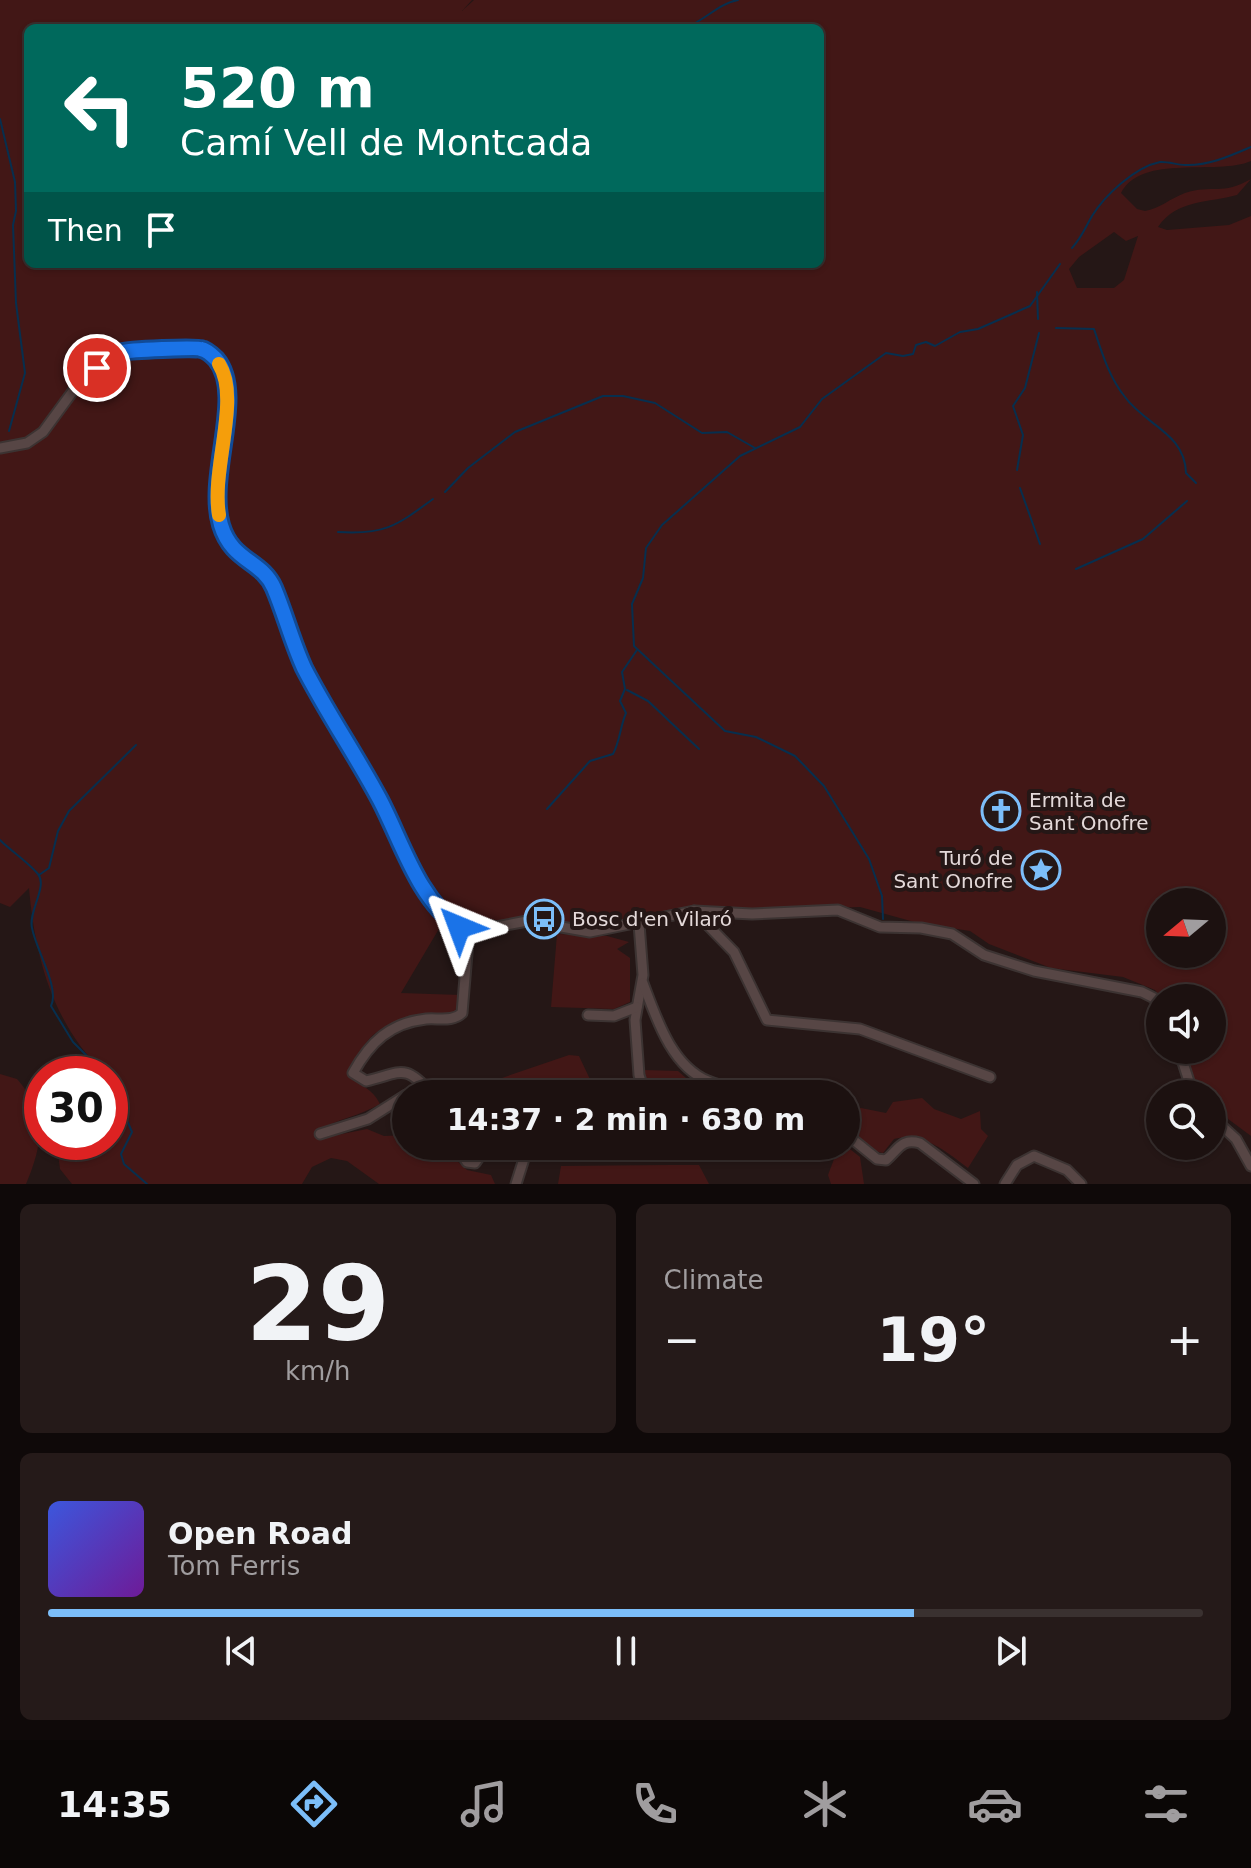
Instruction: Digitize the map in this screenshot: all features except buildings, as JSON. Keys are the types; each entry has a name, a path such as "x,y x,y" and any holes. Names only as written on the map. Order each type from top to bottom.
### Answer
{"street":[{"path":"0,448 27,443 43,432 76,387 125,351 202,349 216,359 230,389 216,489 220,524 227,541 236,555 258,568 273,586 306,670 375,791 418,878 450,921 469,930 527,921 581,932 639,924 694,911 752,914 838,910 880,927 952,934 984,955 1034,971 1146,994"},
{"path":"694,911 734,952 767,1020 860,1029 990,1077"},
{"path":"639,924 643,983 637,1007 637,1060 642,1080"},
{"path":"417,1080 405,1071 394,1071 366,1081 353,1073 380,1035 415,1022 457,1018 462,1013 469,930"},
{"path":"643,983 671,1046 691,1070 705,1080"},
{"path":"588,1015 614,1016 637,1007"},
{"path":"320,1134 368,1119 392,1103"},
{"path":"1226,1130 1236,1139 1251,1166"},
{"path":"860,1145 877,1159 886,1160 899,1144 909,1140 920,1143 974,1184"},
{"path":"1005,1184 1017,1165 1034,1156 1067,1170 1081,1184"},
{"path":"516,1184 524,1160"}],"shaded area":[{"path":"0,0 472,0 462,11 474,0 1251,0 1251,161 1145,173 1131,181 1121,193 1137,209 1145,211 1185,193 1225,189 1251,179 1237,195 1174,211 1158,227 1167,230 1229,225 1251,216 1251,1136 1226,1117 1226,1080 1195,1080 1188,1064 1226,1064 1226,984 1146,986 1123,977 1051,968 989,944 970,931 918,923 860,907 666,913 631,917 616,926 578,928 525,917 501,921 461,913 443,922 401,993 461,995 454,1014 400,1021 372,1036 350,1069 380,1104 317,1131 317,1139 367,1129 384,1136 392,1136 392,1160 456,1160 467,1170 491,1175 495,1184 379,1184 347,1161 331,1158 312,1167 302,1184 72,1184 60,1169 59,1160 128,1160 128,1056 88,1056 72,1034 42,964 29,888 10,907 0,903","holes":["1114,232 1126,241 1138,236 1124,280 1114,288 1077,288 1069,269 1079,257"]},
{"path":"557,934 607,936 629,942 617,949 630,958 630,1002 614,1009 551,1007"},
{"path":"569,1055 579,1056 590,1080 496,1080"},
{"path":"643,1070 678,1071 688,1080 647,1080"},
{"path":"0,1074 17,1079 24,1088 24,1160 34,1160 26,1184 0,1184"},
{"path":"922,1098 934,1109 961,1119 980,1111 981,1129 988,1136 968,1168 934,1144 915,1138 894,1139 883,1153 875,1151 860,1138 860,1108 886,1113 893,1102"},
{"path":"860,1157 864,1184 831,1184 828,1175 834,1160 860,1160"},
{"path":"699,1165 709,1184 558,1184 561,1166"}],"waterway":[{"path":"693,24 738,0"},
{"path":"0,119 15,182 16,303 25,373 9,431"},
{"path":"1072,248 1105,199 1141,170 1160,162 1202,164 1251,147"},
{"path":"883,919 882,896 869,859 824,786 795,756 756,737 725,731 634,646 632,604 643,578 646,548 662,525 740,456 800,427 822,399 886,353 913,354 916,345 926,342 935,346 960,332 978,329 1030,306 1060,264"},
{"path":"1037,292 1038,319"},
{"path":"1056,328 1094,329 1119,389 1133,407 1172,439 1184,459 1186,473 1196,483"},
{"path":"1017,470 1023,435 1013,406 1025,388 1039,333"},
{"path":"445,492 468,468 515,432 603,396 623,396 655,403 702,433 727,432 755,448"},
{"path":"1020,488 1040,544"},
{"path":"338,532 367,532 389,527 433,499"},
{"path":"1076,569 1143,539 1187,501"},
{"path":"547,809 590,761 613,754 626,713 620,701 625,689 622,672 637,650"},
{"path":"627,690 648,701 699,749"},
{"path":"39,875 49,868 58,831 69,811 136,745"},
{"path":"0,840 38,874 41,885 32,928 50,979 51,1006 73,1042 87,1056"},
{"path":"128,1123 132,1132 128,1140"},
{"path":"123,1160 147,1184"}],"slow traffic":[{"path":"219,364 230,389 217,466 219,515"}],"place":[{"name":"Ermita de Sant Onofre","path":"1001,811"},
{"name":"Turó de Sant Onofre","path":"1041,870"},
{"name":"Bosc d'en Vilaró","path":"544,919"}],"route":[{"path":"97,368 125,351 189,348 209,352 222,367 230,389 216,489 220,524 227,541 236,555 258,568 273,586 291,640 375,791 418,878 438,908 459,927"}]}
